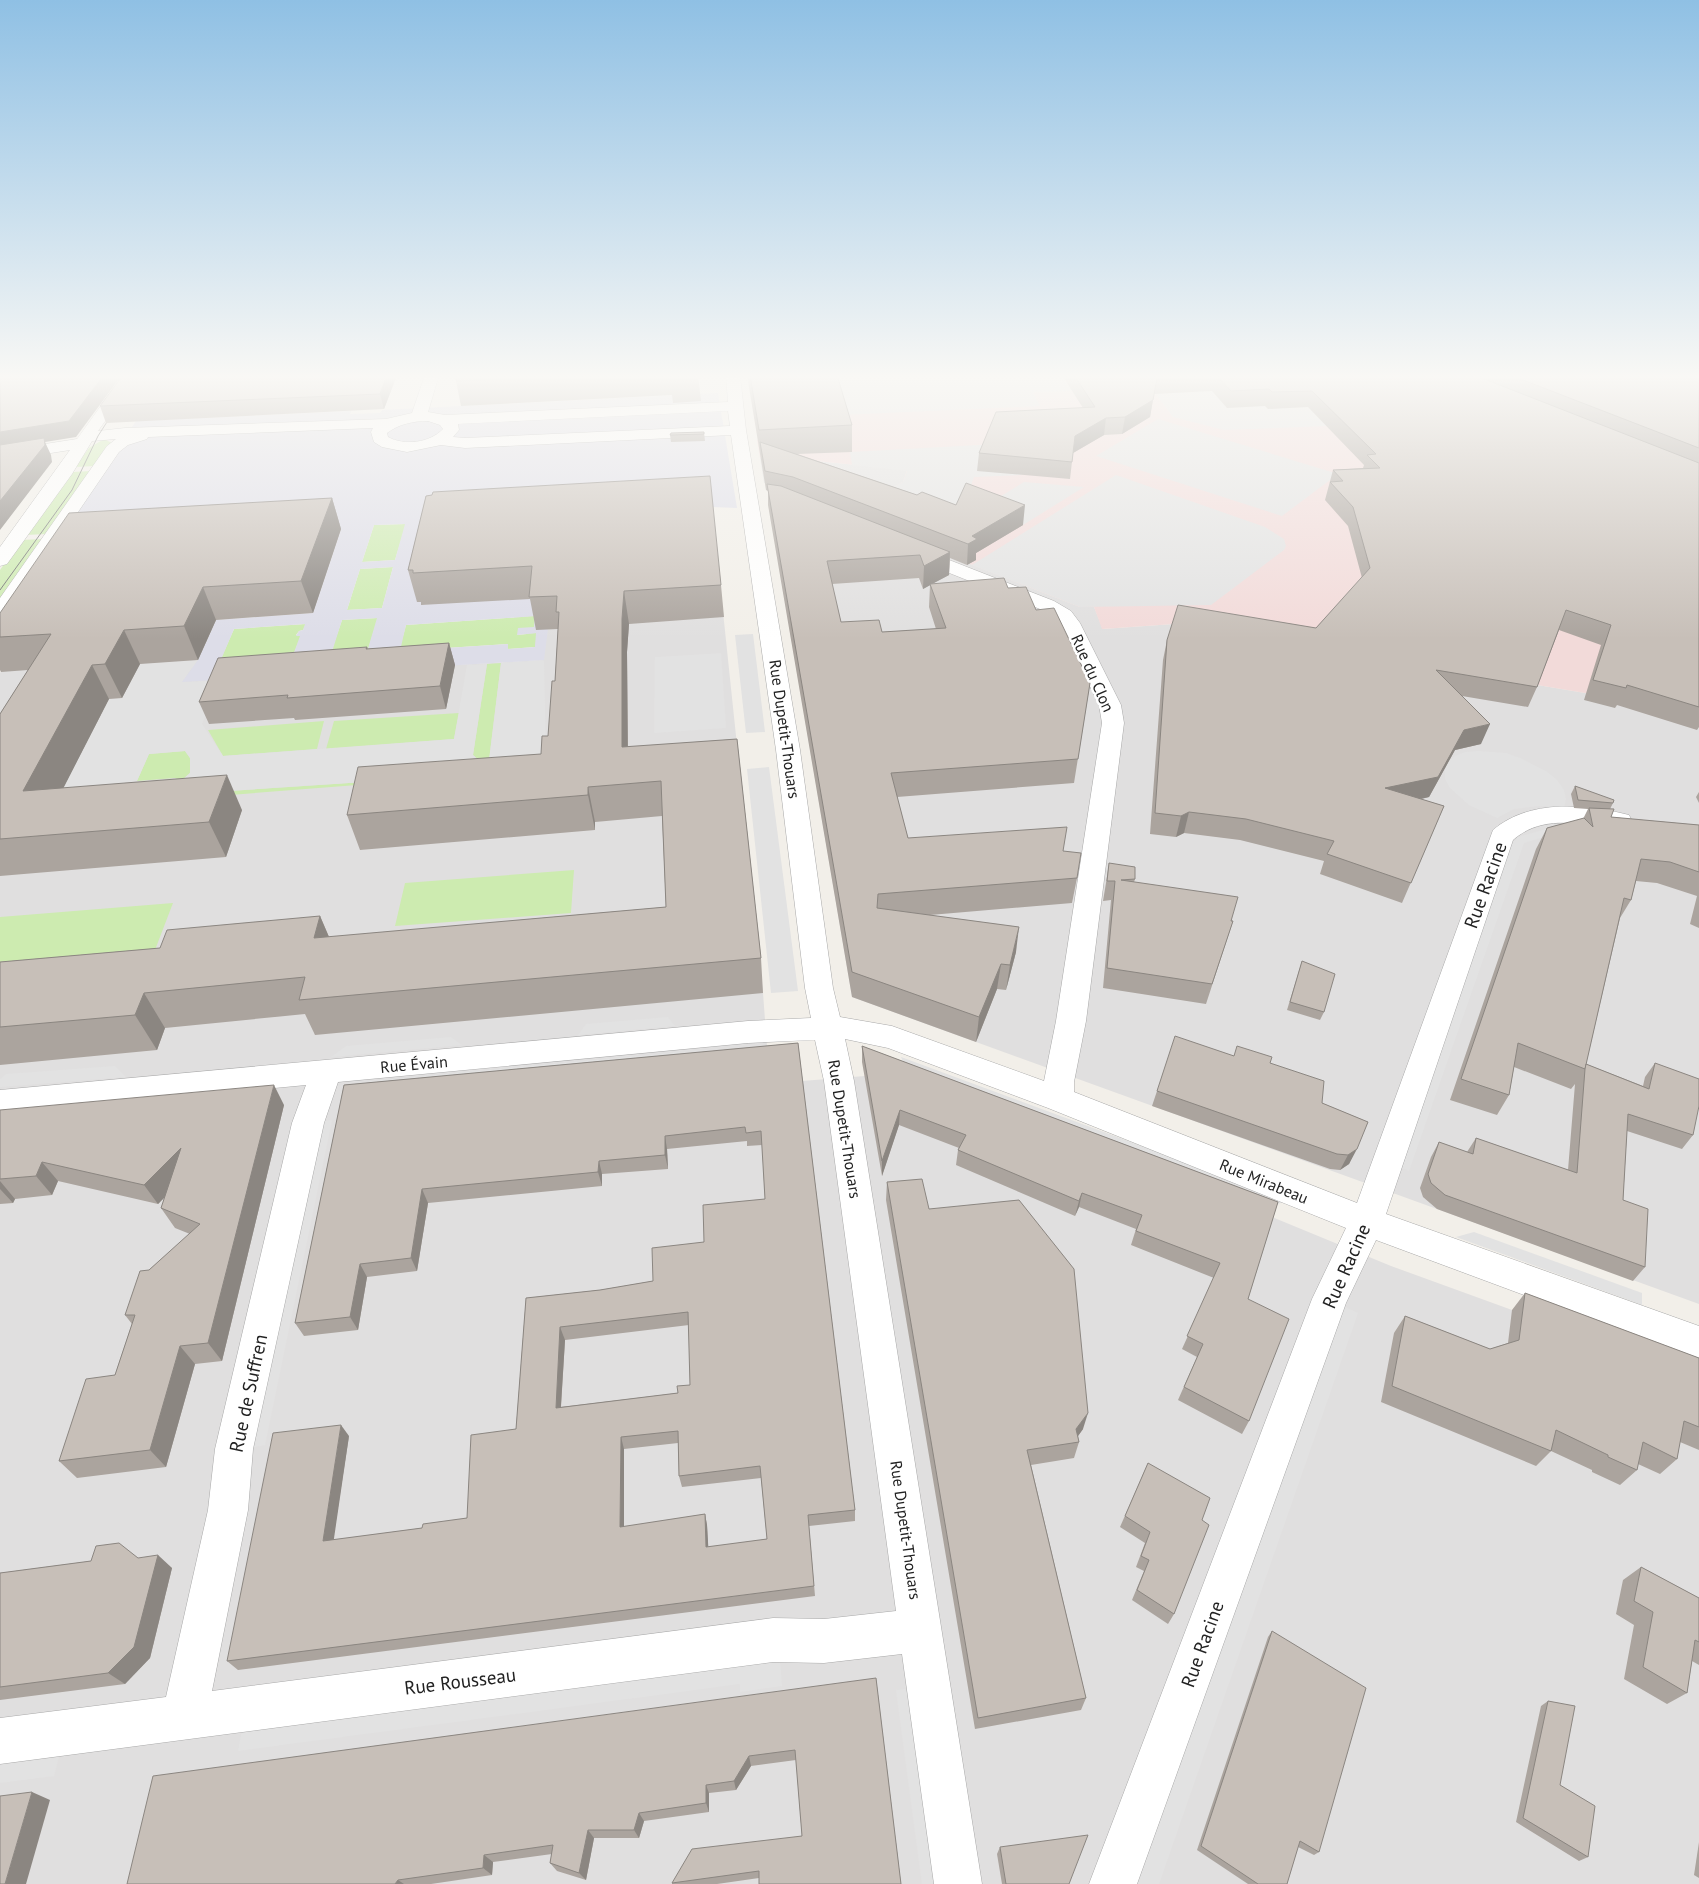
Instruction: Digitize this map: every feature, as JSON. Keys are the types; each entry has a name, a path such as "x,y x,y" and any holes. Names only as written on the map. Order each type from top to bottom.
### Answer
{"street":[{"path":"0,560 70,463"},
{"path":"0,612 105,463"},
{"name":"Rue Dupetit-Thouars","path":"747,463 757,496 819,988 839,1081 958,1884"},
{"name":"Rue du Clon","path":"903,548 1047,605 1064,615 1070,623 1110,705 1113,717 1071,1021 1059,1082 1059,1099"},
{"name":"Rue Racine","path":"1112,1884 1330,1299 1366,1221 1502,836 1509,827 1520,821 1544,816 1652,823"},
{"name":"Rue Évain","path":"0,1102 748,1032 827,1027"},
{"name":"Rue Mirabeau","path":"827,1027 846,1028 892,1037 1059,1099 1418,1242 1699,1343"},
{"name":"Rue de Suffren","path":"184,1717 228,1510 234,1449 308,1124 326,1072"},
{"name":"Rue Rousseau","path":"0,1741 773,1640 824,1641 920,1630"}],"shaded area":[{"path":"107,463 730,463 737,508 712,507 540,598 548,629 544,660 182,682 198,660 216,620 313,613 341,529 51,546","holes":["405,524 395,560 362,562 374,525","393,567 382,608 347,610 360,569","535,616 534,627 518,628 517,635 536,633 535,647 508,649 508,644 400,651 406,625","377,618 367,652 331,655 342,620","305,624 303,630 299,631 296,636 300,636 292,658 220,662 234,629"]},
{"path":"761,463 835,463 907,470 903,482 843,514 1080,607 1094,607 1103,629 1174,624 1639,702 1683,463 1699,463 1699,1304 852,997 770,513 780,510 787,491 764,483"},
{"path":"835,463 1486,463 1639,702 1174,624 1102,629 1094,607 1080,607 843,514 903,482 907,470"},
{"path":"852,463 1025,463 1022,475 974,477 970,488 988,504 1024,482 1084,487 1023,525 988,511 843,514 903,482 907,471 852,465"},
{"path":"1117,463 1302,463 1338,474 1282,516"},
{"path":"1116,475 1265,527 1284,539 1286,546 1284,550 1211,605 1080,607 972,565"},
{"path":"712,507 763,993 768,1060 802,1081 865,1076 878,1068 1272,1217 1391,1266 1699,1381 1699,1884 0,1884 0,673 84,544 313,613 216,620 198,660 454,665 544,660 502,600 417,602"},
{"path":"753,634 765,732 746,733 735,635"},
{"path":"721,653 726,728 654,733 655,657"},
{"path":"198,660 182,682 228,680 210,705 202,724 223,756 454,739 467,665 487,664 473,755 477,759 489,760 501,663 544,660 546,757 486,774 182,794 181,781 190,773 190,758 185,751 149,754 137,781 112,785 53,806 109,699 122,698 126,664"},
{"path":"1465,752 1506,753 1546,771 1557,780 1564,790 1566,799 1564,808 1538,806 1514,809 1497,818 1469,805 1450,788 1445,779 1445,770 1448,762 1455,756"},
{"path":"769,767 798,991 771,993 747,769"},
{"path":"1568,823 1574,828 1524,843 1409,1171 1395,1165 1512,844 1518,837"},
{"path":"668,1017 675,1026 578,1035 586,1024"},
{"path":"451,1037 462,1045 331,1057 346,1046"},
{"path":"680,1052 680,1061 368,1091 370,1081"},
{"path":"901,1057 1290,1201 1272,1205 906,1068"},
{"path":"115,1066 126,1077 0,1087 0,1079 6,1074"},
{"path":"332,1120 265,1445 250,1448 320,1121"},
{"path":"1474,1232 1642,1293 1642,1305 1456,1237"},
{"path":"1343,1306 1358,1313 1159,1884 1137,1884"},
{"path":"780,1659 782,1686 740,1692 740,1684 238,1751 242,1730"},
{"path":"911,1688 938,1884 922,1884 896,1690"},
{"path":"60,1753 54,1776 0,1783 0,1761"}],"green space":[{"path":"78,463 97,463 95,466 75,467"},
{"path":"92,471 47,534 25,535 72,472"},
{"path":"406,524 395,560 362,562 374,525"},
{"path":"43,539 0,601 0,570 21,540"},
{"path":"393,567 382,608 347,610 360,569"},
{"path":"536,616 534,627 517,635 537,633 535,647 507,649 508,644 399,651 406,625"},
{"path":"378,618 367,653 330,655 342,620"},
{"path":"306,624 303,630 299,631 296,635 301,636 292,658 219,663 234,629"},
{"path":"501,663 489,761 479,760 473,755 487,664"},
{"path":"459,713 454,739 326,749 334,721"},
{"path":"324,721 317,749 223,756 208,730"},
{"path":"185,751 190,758 190,773 181,781 175,778 137,781 149,754"},
{"path":"486,775 127,803 183,794"},
{"path":"574,870 571,913 395,926 405,883"},
{"path":"173,903 155,950 0,962 0,917"}],"building":[{"path":"0,463 31,463 0,501"},
{"path":"764,463 822,463 917,495 922,492 956,505 966,483 1025,505 972,536 977,539 968,544 793,477 765,471"},
{"path":"1375,463 1699,463 1699,707 1627,685 1626,688 1593,680 1611,625 1566,610 1537,687 1436,670 1490,724 1464,730 1438,777 1385,788 1444,806 1411,883 1327,854 1334,841 1246,819 1189,812 1181,816 1155,813 1167,640 1178,605 1316,628 1370,568 1353,507 1330,482 1343,481 1333,470 1380,468"},
{"path":"710,476 721,585 624,591 622,619 622,747 737,739 761,958 299,1000 305,977 144,993 135,1015 0,1027 0,962 160,948 167,930 320,916 314,938 666,907 661,781 588,787 588,795 347,815 358,767 541,754 542,736 548,736 552,681 555,681 559,612 556,612 557,596 529,597 532,566 413,573 413,570 408,570 426,496 432,495 433,492"},
{"path":"767,484 781,486 950,552 924,566 920,555 827,561 841,622 879,620 882,632 946,628 930,584 1004,578 1008,588 1026,587 1036,610 1054,608 1090,683 1078,759 891,773 908,838 1067,827 1063,851 1081,853 1077,878 878,894 877,908 1019,927 1010,965 1001,964 979,1017 852,972"},
{"path":"332,498 301,581 203,587 184,626 124,630 105,664 92,665 23,791 227,775 209,822 0,839 0,714 51,634 0,637 0,613 69,513"},
{"path":"449,643 440,686 287,698 288,695 199,702 218,658"},
{"path":"1575,786 1614,800 1613,803 1578,800"},
{"path":"1589,808 1614,809 1611,817 1699,825 1699,872 1670,862 1641,859 1631,900 1624,898 1585,1069 1518,1043 1509,1095 1461,1079 1547,828 1584,818 1593,827"},
{"path":"1109,863 1135,867 1135,879 1121,880 1238,897 1231,921 1233,921 1212,984 1107,968 1115,881 1107,881"},
{"path":"1302,961 1335,974 1324,1012 1290,1002"},
{"path":"1175,1036 1234,1056 1237,1046 1272,1057 1270,1063 1324,1081 1322,1103 1368,1122 1357,1149 1348,1155 1337,1154 1157,1091"},
{"path":"798,1043 855,1510 808,1515 814,1586 227,1661 273,1433 341,1425 323,1541 422,1528 423,1524 467,1518 471,1435 516,1429 526,1298 600,1290 653,1281 652,1248 704,1242 703,1205 765,1199 761,1131 746,1133 745,1127 665,1136 665,1155 599,1161 598,1172 422,1189 411,1258 360,1264 350,1317 295,1323 344,1085","holes":["688,1312 690,1385 677,1386 678,1393 556,1408 560,1327","678,1431 679,1476 760,1466 767,1539 706,1547 705,1514 620,1527 621,1437"]},
{"path":"862,1046 1278,1202 1248,1299 1289,1319 1249,1421 1184,1387 1203,1344 1187,1336 1220,1263 1136,1231 1142,1215 1082,1193 1079,1201 958,1150 966,1135 900,1110 882,1161"},
{"path":"1655,1063 1699,1079 1699,1106 1693,1135 1628,1114 1623,1200 1648,1209 1645,1267 1445,1195 1431,1183 1428,1174 1439,1142 1473,1154 1476,1138 1577,1173 1586,1064 1649,1089"},
{"path":"274,1085 208,1343 180,1346 150,1450 59,1461 86,1379 115,1375 135,1315 125,1315 140,1271 149,1270 200,1224 161,1208 181,1148 144,1185 42,1162 36,1176 0,1179 0,1110"},
{"path":"922,1179 929,1209 1019,1200 1074,1269 1088,1413 1076,1429 1079,1442 1027,1450 1086,1698 978,1718 887,1182"},
{"path":"1525,1293 1699,1358 1699,1427 1684,1421 1677,1459 1643,1442 1637,1470 1556,1430 1551,1451 1392,1386 1405,1316 1490,1349 1519,1340"},
{"path":"1148,1463 1210,1498 1202,1520 1209,1525 1174,1614 1137,1590 1149,1560 1141,1556 1150,1532 1125,1516"},
{"path":"119,1543 138,1558 158,1555 134,1647 108,1673 0,1687 0,1573 91,1561 96,1546"},
{"path":"1641,1567 1699,1598 1699,1642 1695,1640 1687,1693 1643,1667 1653,1612 1634,1601"},
{"path":"1272,1631 1366,1688 1319,1852 1300,1841 1287,1884 1258,1884 1201,1846"},
{"path":"876,1678 901,1884 759,1884 759,1871 672,1883 692,1849 802,1836 795,1750 749,1756 734,1781 706,1785 706,1803 639,1813 634,1830 588,1830 579,1873 550,1863 553,1845 484,1855 483,1868 398,1880 395,1884 127,1884 153,1776"},
{"path":"1548,1701 1575,1706 1560,1785 1595,1806 1588,1857 1523,1818"},
{"path":"32,1792 5,1884 0,1884 0,1796"},
{"path":"1088,1835 1069,1884 1006,1884 1000,1847"}],"tram line":[{"path":"0,590 72,490 85,463"}]}
